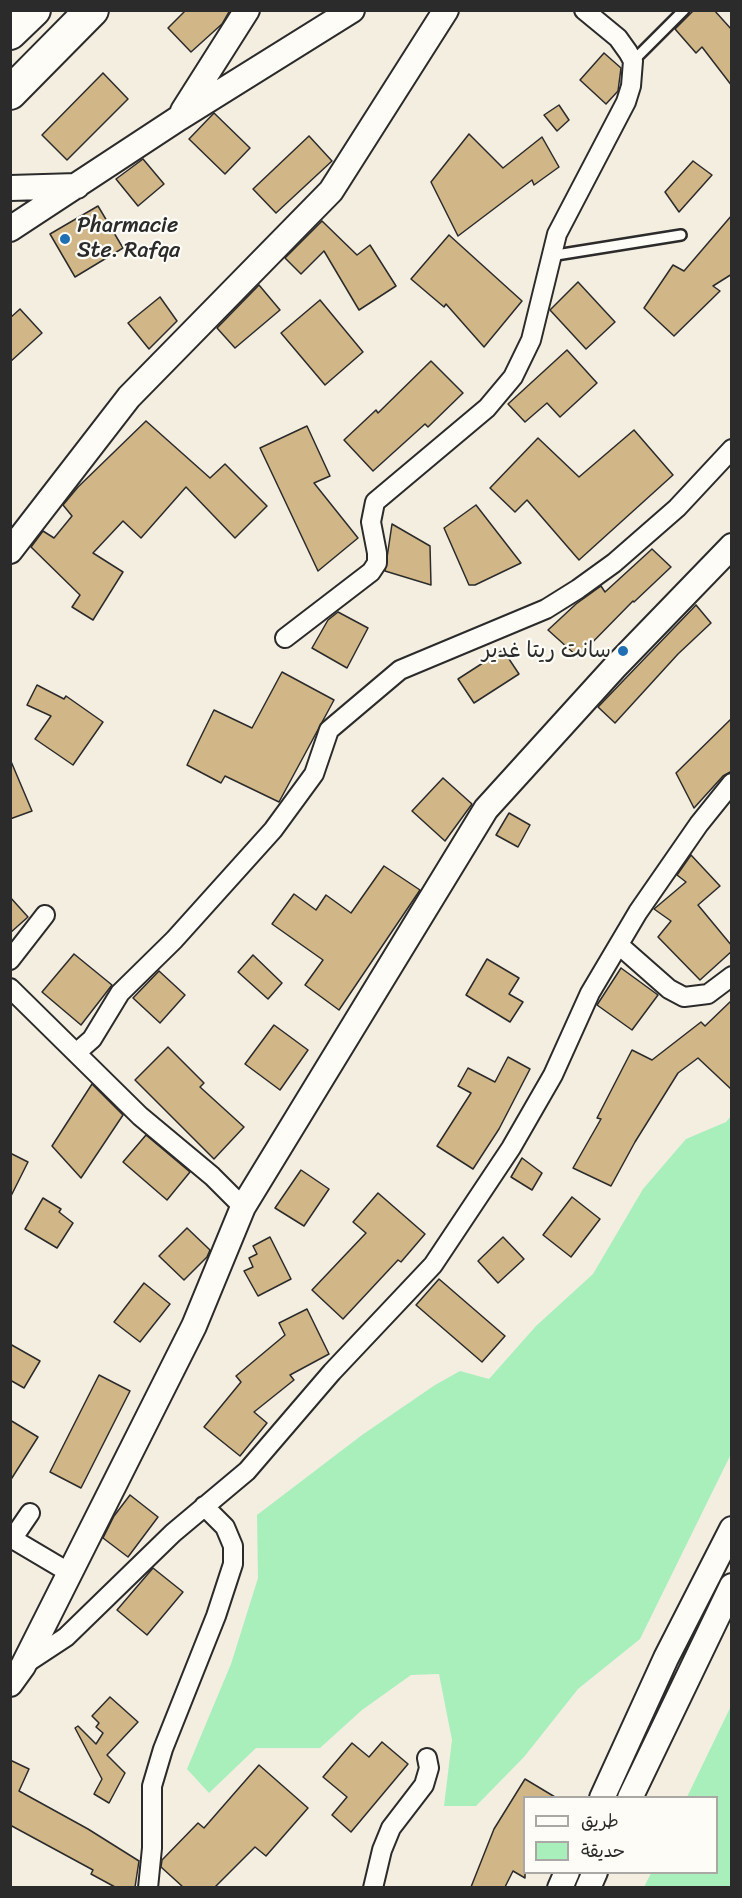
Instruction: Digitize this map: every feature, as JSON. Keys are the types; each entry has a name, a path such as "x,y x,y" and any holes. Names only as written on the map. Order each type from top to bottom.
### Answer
{"highway":[{"path":"10,33 34,10"},
{"path":"10,93 92,10"}],"street":[{"path":"179,118 247,10"},
{"path":"10,229 79,186 179,118 352,10"},
{"path":"10,550 129,397 331,191 446,10"},
{"path":"285,638 371,572 377,563 370,522 375,502 487,408 513,377 531,340 557,234 626,102 631,86 633,61 618,38 587,11"},
{"path":"10,188 79,186"},
{"path":"76,1053 92,1040 120,993 174,940 273,830 314,774 329,729 400,670 546,609 578,590 614,563 677,508 732,449"},
{"path":"17,1675 194,1326 243,1207 486,809 606,675 732,546"},
{"path":"17,1675 66,1637 204,1506 247,1471 332,1372 433,1265 511,1148 553,1075 590,993 619,945 699,824 732,783"},
{"path":"10,960 45,915"},
{"path":"619,945 669,989 684,997 708,994 732,976"},
{"path":"10,988 140,1116 213,1176 243,1207"},
{"path":"148,1887 152,1848 152,1786 163,1749 216,1616 233,1564 233,1546 225,1527 204,1506"},
{"path":"30,1513 15,1535 16,1541 70,1573"},
{"path":"602,1796 666,1658 732,1528"},
{"path":"630,1796 732,1586"},
{"path":"373,1887 382,1850 391,1828 424,1785 429,1768 427,1758"}],"lane":[{"path":"633,61 684,10"},
{"path":"550,256 681,234"}],"green space":[{"path":"731,1116 731,1454 640,1639 578,1689 524,1757 476,1806 444,1806 452,1740 439,1674 411,1675 362,1710 320,1748 256,1748 209,1793 187,1769 231,1664 258,1578 257,1515 362,1435 435,1385 460,1371 489,1379 536,1326 593,1274 643,1189 686,1139 726,1122"},
{"path":"731,1706 731,1887 644,1887 650,1874 718,1874 718,1796 687,1796"}],"building":[{"path":"186,10 230,10 222,24 191,52 168,28"},
{"path":"694,10 714,10 732,30 732,86 702,47 696,53 675,29"},
{"path":"604,53 621,68 618,91 606,104 580,80"},
{"path":"103,73 128,99 67,160 42,135"},
{"path":"559,105 569,120 557,131 544,115"},
{"path":"214,113 250,148 225,174 189,139"},
{"path":"469,134 503,168 542,137 559,167 534,185 532,180 458,236 431,182"},
{"path":"309,136 332,161 276,213 253,189"},
{"path":"143,159 164,184 138,206 116,179"},
{"path":"693,161 712,175 679,212 665,192"},
{"path":"98,206 123,248 75,277 50,234"},
{"path":"732,215 732,274 713,286 720,291 674,336 644,308 673,265 684,271"},
{"path":"322,221 357,255 370,245 396,286 359,310 324,251 301,274 285,258"},
{"path":"449,235 522,301 484,347 446,304 444,307 411,279"},
{"path":"578,282 615,322 586,349 550,310"},
{"path":"259,285 280,310 235,348 217,328"},
{"path":"160,297 177,321 149,349 128,323"},
{"path":"320,300 363,352 325,385 281,333"},
{"path":"20,309 42,333 10,362 10,318"},
{"path":"567,350 597,383 560,417 547,403 525,422 508,404"},
{"path":"431,361 463,393 428,427 425,424 373,471 344,440 376,410 378,413"},
{"path":"146,421 210,478 225,464 267,506 235,538 186,487 141,538 123,521 93,553 123,572 93,620 72,607 80,595 31,547 43,531 54,538 72,516 63,505 78,487"},
{"path":"307,426 330,476 314,483 358,538 318,571 260,448"},
{"path":"634,430 673,475 579,560 527,500 515,512 490,488 538,438 579,477"},
{"path":"476,505 521,563 475,585 469,585 444,528"},
{"path":"392,524 430,546 431,585 385,571"},
{"path":"652,549 671,567 633,601 578,657 548,630 576,604 601,586 605,592"},
{"path":"696,605 711,623 678,654 615,723 598,707"},
{"path":"338,612 368,628 347,668 312,648 328,620"},
{"path":"503,650 519,674 474,703 458,679"},
{"path":"282,672 334,700 279,802 225,776 221,783 187,765 214,710 252,728"},
{"path":"37,685 64,699 66,696 103,722 73,765 35,739 51,716 27,705"},
{"path":"732,718 732,771 723,776 694,808 676,773"},
{"path":"10,759 32,811 10,819"},
{"path":"443,778 472,804 445,841 412,811"},
{"path":"509,813 530,825 518,847 496,835"},
{"path":"691,855 720,886 698,905 732,946 732,951 700,980 658,937 671,921 654,909 686,882 677,875"},
{"path":"384,866 420,890 339,1010 305,985 323,960 272,924 294,894 316,910 326,895 351,913"},
{"path":"10,897 28,917 10,933"},
{"path":"74,954 112,985 81,1025 42,992"},
{"path":"253,955 282,983 268,999 238,972"},
{"path":"487,959 519,978 509,994 523,1002 510,1022 466,995"},
{"path":"621,968 658,995 632,1030 597,1005"},
{"path":"159,971 185,995 160,1023 133,998"},
{"path":"732,1000 732,1090 698,1058 678,1073 611,1186 573,1168 601,1119 597,1118 632,1050 652,1060 701,1022 705,1026"},
{"path":"274,1025 308,1050 280,1090 245,1064"},
{"path":"168,1047 204,1083 200,1087 244,1127 214,1159 135,1080"},
{"path":"508,1057 530,1069 499,1129 473,1169 437,1146 471,1093 458,1086 468,1068 495,1082"},
{"path":"92,1084 123,1115 81,1178 52,1146"},
{"path":"146,1135 190,1172 167,1200 123,1162"},
{"path":"10,1153 28,1162 10,1198"},
{"path":"522,1158 542,1173 532,1190 511,1177"},
{"path":"301,1170 329,1189 304,1226 275,1208"},
{"path":"378,1193 425,1234 401,1262 398,1260 343,1319 312,1290 366,1233 353,1222"},
{"path":"572,1197 600,1219 571,1257 543,1235"},
{"path":"43,1198 61,1209 59,1212 73,1223 57,1248 25,1229"},
{"path":"187,1228 210,1250 207,1257 184,1280 159,1256"},
{"path":"270,1237 291,1279 258,1296 244,1271 253,1267 249,1258 257,1254 253,1246"},
{"path":"503,1237 524,1259 498,1283 478,1261"},
{"path":"439,1279 505,1336 482,1362 416,1305"},
{"path":"144,1283 170,1304 140,1342 114,1322"},
{"path":"307,1309 329,1354 290,1375 294,1380 254,1412 267,1423 240,1456 204,1427 241,1382 236,1376 285,1335 279,1323"},
{"path":"10,1344 40,1361 24,1388 10,1380"},
{"path":"99,1375 130,1391 81,1488 50,1472"},
{"path":"10,1420 38,1437 10,1481"},
{"path":"130,1495 158,1517 128,1557 103,1538 114,1516"},
{"path":"153,1568 183,1592 147,1635 117,1610"},
{"path":"110,1697 138,1722 107,1755 125,1773 109,1803 94,1794 102,1779 75,1728 78,1726 96,1744 103,1733 96,1727 99,1723 92,1716"},
{"path":"382,1742 408,1764 351,1832 332,1815 347,1797 323,1777 352,1743 369,1757"},
{"path":"10,1760 29,1769 19,1791 88,1829 139,1861 135,1887 115,1887 91,1874 93,1870 10,1825"},
{"path":"259,1765 308,1808 266,1856 255,1847 215,1887 183,1887 161,1867 162,1860 198,1823 204,1828"},
{"path":"525,1779 553,1796 523,1796 523,1874 525,1878 513,1871 505,1887 471,1887 494,1829"}],"place":[{"name":"Pharmacie Ste. Rafqa","path":"65,239"},
{"name":"سانت ريتا غدير","path":"623,651"}]}
